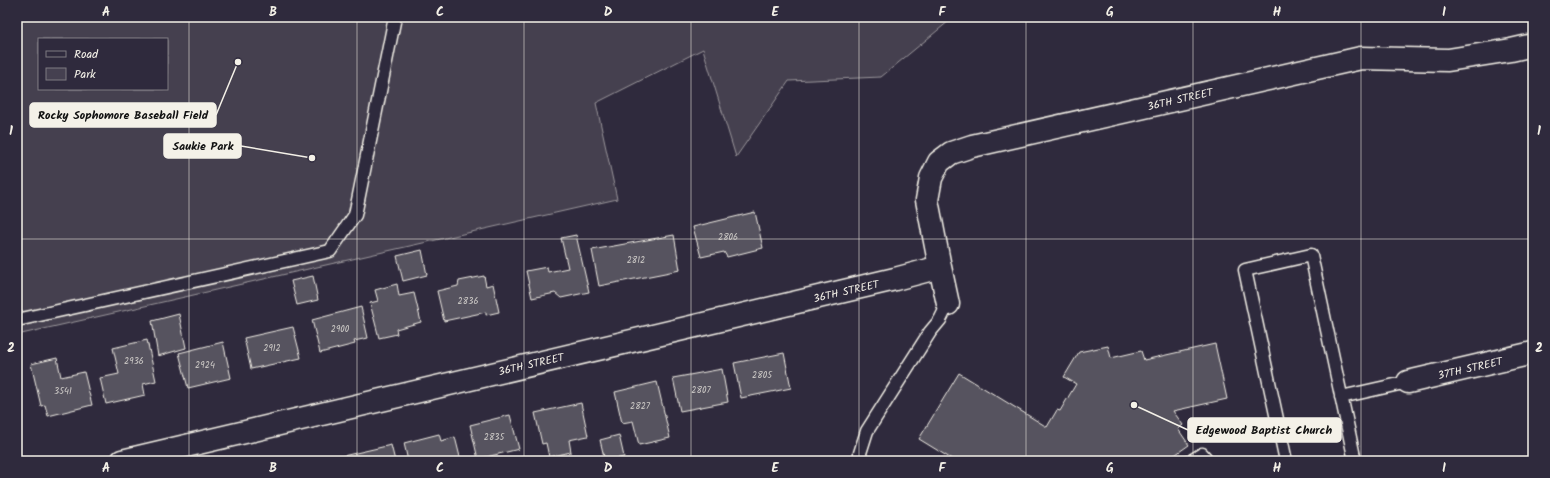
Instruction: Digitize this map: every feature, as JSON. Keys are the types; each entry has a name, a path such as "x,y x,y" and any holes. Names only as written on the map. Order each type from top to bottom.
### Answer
{"street":[{"name":"36TH STREET","path":"948,304 927,200 931,178 939,162 951,153 972,146 1361,58 1448,60 1511,50 1533,44"},
{"name":"36TH STREET","path":"122,461 872,285 940,267"},
{"name":"37TH STREET","path":"1408,382 1533,354"}],"lane":[{"path":"17,320 330,251 355,215 395,17"},
{"path":"1286,461 1245,270 1311,255 1355,461"},
{"path":"861,461 860,453 867,431 930,332 940,320 948,304"},
{"path":"1341,397 1408,382"},
{"path":"1192,461 1202,454 1208,461"}],"green space":[{"path":"17,17 961,17 949,21 881,77 789,81 736,157 703,49 596,103 617,199 17,335"}],"building":[{"path":"755,212 763,248 727,257 724,252 701,257 693,227"},
{"path":"576,235 589,292 561,298 555,293 532,298 526,271 547,267 548,272 568,268 561,238"},
{"path":"674,235 680,270 599,286 592,250"},
{"path":"422,250 427,275 403,281 397,256"},
{"path":"313,276 318,300 297,305 291,281"},
{"path":"484,276 486,286 493,284 499,312 486,315 486,312 444,321 437,291 458,286 459,281"},
{"path":"397,284 399,296 414,293 421,322 396,329 397,334 379,338 370,303 378,301 375,290"},
{"path":"361,307 368,338 354,341 355,344 320,353 312,320"},
{"path":"179,314 186,348 158,356 152,321"},
{"path":"293,327 301,358 251,369 244,338"},
{"path":"147,340 156,381 143,384 145,395 106,404 100,378 119,374 113,348"},
{"path":"223,342 231,378 188,388 179,353"},
{"path":"1215,344 1227,399 1173,411 1183,425 1178,429 1189,445 1166,461 955,461 919,439 959,373 1047,427 1057,410 1060,411 1076,384 1064,377 1079,352 1108,346 1111,358 1141,351 1144,360"},
{"path":"784,353 791,388 741,398 734,363"},
{"path":"57,358 61,377 84,372 92,405 48,416 45,405 41,406 31,364"},
{"path":"722,369 728,402 680,411 673,378"},
{"path":"657,382 670,438 639,445 633,421 622,423 615,392"},
{"path":"581,403 588,436 569,440 571,452 549,457 546,443 542,444 535,413"},
{"path":"510,415 519,449 478,459 470,425"},
{"path":"439,434 441,441 455,437 461,461 408,461 404,443"},
{"path":"619,435 624,457 605,461 600,440"},
{"path":"391,445 395,461 345,461 343,456"}],"place":[{"name":"Rocky Sophomore Baseball Field","path":"238,62"},
{"name":"Saukie Park","path":"312,158"},
{"name":"Edgewood Baptist Church","path":"1134,405"}]}
